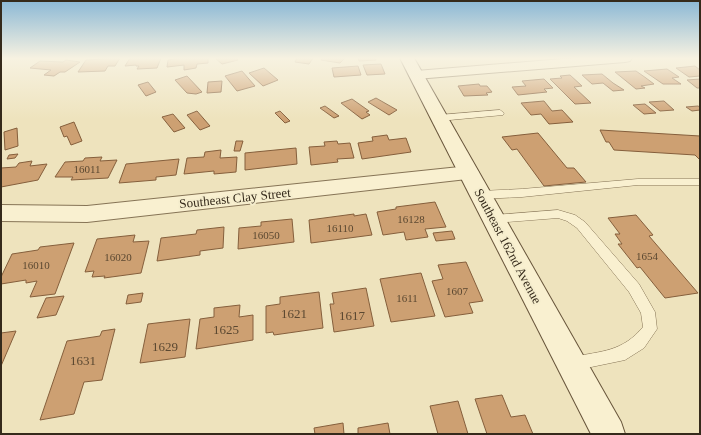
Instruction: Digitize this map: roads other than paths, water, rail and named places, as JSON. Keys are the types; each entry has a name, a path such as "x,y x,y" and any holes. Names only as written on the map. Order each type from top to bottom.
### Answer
{"street":[{"name":"Southeast 162nd Avenue","path":"418,78 609,434"},
{"name":"Southeast Clay Street","path":"1,213 87,214 469,173"}],"lane":[{"path":"439,118 500,114"},
{"path":"481,195 522,193 638,182 700,182"},
{"path":"494,219 558,214 571,218 581,225 634,288 648,312 650,329 639,343 620,355 572,364"}]}
